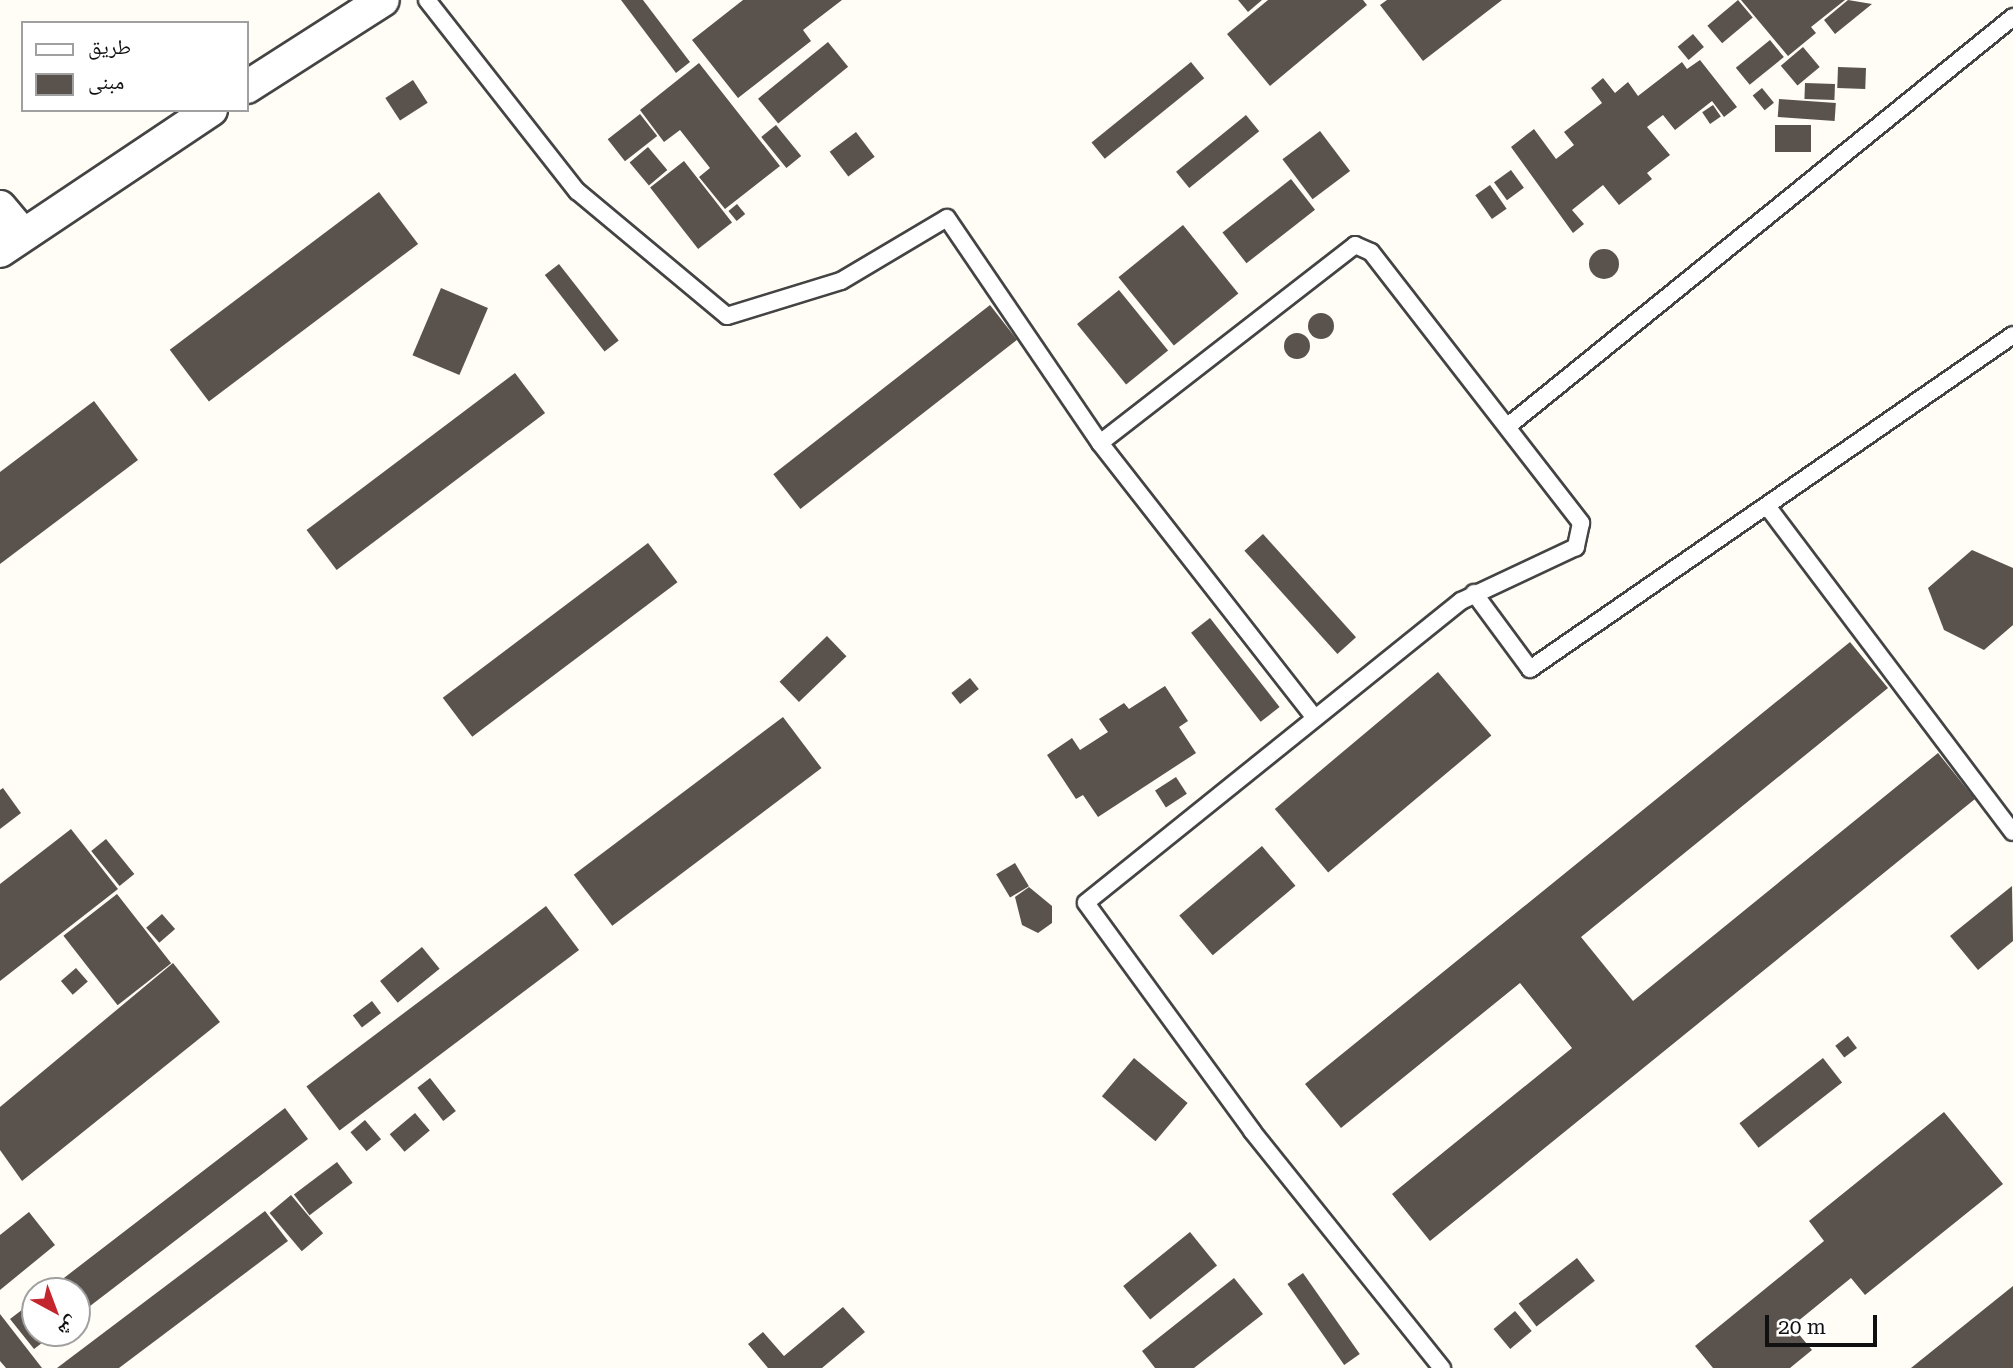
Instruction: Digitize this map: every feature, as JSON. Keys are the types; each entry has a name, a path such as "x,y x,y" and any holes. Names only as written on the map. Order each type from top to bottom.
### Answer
{"street":[{"path":"248,86 383,0"},
{"path":"0,207 12,242 208,112"}],"lane":[{"path":"427,0 577,191 727,316 841,281 947,218 1100,443 1313,716"},
{"path":"1508,426 2013,17"},
{"path":"1100,443 1355,244 1371,252 1581,523 1583,534 1577,547 1474,593 1313,716 1086,903 1252,1131 1442,1368"},
{"path":"1474,593 1530,669 2013,335"},
{"path":"1767,506 2013,832"}],"building":[{"path":"621,0 643,0 690,62 676,73"},
{"path":"743,0 842,0 803,30 811,41 738,98 692,40"},
{"path":"1238,0 1262,0 1248,12"},
{"path":"1268,0 1363,0 1367,5 1270,86 1227,34"},
{"path":"1387,0 1502,0 1423,61 1380,5"},
{"path":"1738,0 1753,18 1722,43 1707,26"},
{"path":"1741,0 1845,0 1811,27 1816,33 1788,56"},
{"path":"1848,0 1872,4 1835,34 1824,20"},
{"path":"1693,34 1704,47 1689,60 1678,47"},
{"path":"1770,40 1784,57 1750,85 1736,68"},
{"path":"828,42 848,67 778,124 758,99"},
{"path":"1803,47 1820,67 1797,86 1781,66"},
{"path":"1700,60 1737,107 1724,117 1712,101 1675,130 1663,115 1647,127 1670,155 1647,173 1652,179 1619,205 1603,185 1572,210 1584,224 1573,233 1511,147 1534,129 1556,159 1574,145 1564,132 1602,103 1591,88 1603,78 1615,93 1628,82 1638,96 1682,62 1687,69"},
{"path":"1191,62 1204,78 1105,159 1092,143"},
{"path":"699,63 780,166 725,209 699,177 710,168 680,130 664,142 640,110"},
{"path":"1838,67 1866,68 1865,89 1837,88"},
{"path":"413,80 428,103 400,121 385,98"},
{"path":"1805,83 1835,84 1834,100 1804,99"},
{"path":"1762,88 1774,103 1765,110 1753,96"},
{"path":"1779,99 1836,103 1835,121 1778,117"},
{"path":"1713,105 1721,117 1710,124 1702,112"},
{"path":"640,114 657,136 625,161 608,139"},
{"path":"1246,115 1259,131 1189,188 1176,172"},
{"path":"776,125 801,156 786,168 761,137"},
{"path":"1775,125 1811,125 1811,152 1775,152"},
{"path":"1320,131 1350,171 1313,199 1282,159"},
{"path":"856,132 875,157 848,177 830,152"},
{"path":"648,147 667,170 649,185 630,162"},
{"path":"684,161 732,222 698,249 650,187"},
{"path":"1511,170 1524,188 1507,200 1494,182"},
{"path":"1291,179 1315,210 1246,263 1222,233"},
{"path":"1490,185 1507,209 1492,219 1475,195"},
{"path":"379,192 418,244 209,402 170,350"},
{"path":"737,204 745,214 737,221 728,211"},
{"path":"1183,225 1238,293 1174,346 1118,277"},
{"path":"1604,249 1615,253 1619,264 1615,275 1604,279 1593,275 1589,264 1593,253"},
{"path":"559,264 619,340 605,352 545,275"},
{"path":"441,288 488,308 459,375 412,355"},
{"path":"1119,290 1168,351 1126,385 1077,324"},
{"path":"990,305 1017,340 800,509 773,474"},
{"path":"1321,313 1330,317 1334,326 1330,335 1321,339 1312,335 1308,326 1312,317"},
{"path":"1297,333 1306,337 1310,346 1306,355 1297,359 1288,355 1284,346 1288,337"},
{"path":"515,373 545,413 337,570 307,530"},
{"path":"94,401 138,460 0,564 0,472"},
{"path":"1263,534 1356,637 1337,654 1244,551"},
{"path":"648,543 677,582 472,737 443,698"},
{"path":"1972,550 2013,568 2013,625 1984,650 1944,630 1928,588"},
{"path":"1210,618 1280,707 1261,722 1191,633"},
{"path":"827,636 846,656 799,702 780,682"},
{"path":"1850,642 1888,688 1581,937 1633,1001 1938,753 1975,799 1430,1241 1392,1194 1572,1048 1520,983 1341,1128 1305,1084"},
{"path":"1438,672 1491,736 1328,872 1275,809"},
{"path":"970,678 979,689 960,704 951,693"},
{"path":"1165,686 1188,721 1179,727 1196,753 1098,817 1083,795 1076,799 1047,755 1072,738 1080,750 1108,732 1099,719 1124,703 1129,709"},
{"path":"783,717 822,768 612,926 574,875"},
{"path":"1176,777 1187,794 1166,807 1155,791"},
{"path":"3,788 21,813 0,829 0,790"},
{"path":"71,829 118,889 0,981 0,884"},
{"path":"106,839 134,874 120,886 91,851"},
{"path":"1262,846 1295,886 1213,955 1179,915"},
{"path":"1015,863 1029,886 1010,897 996,874"},
{"path":"2012,886 2013,941 1978,970 1950,936"},
{"path":"1029,887 1052,906 1052,923 1038,933 1022,925 1015,897"},
{"path":"117,894 171,963 118,1005 63,936"},
{"path":"546,906 579,950 340,1130 306,1087"},
{"path":"162,914 175,929 159,943 146,928"},
{"path":"422,947 440,969 398,1003 380,981"},
{"path":"173,963 220,1022 22,1181 0,1150 0,1107"},
{"path":"76,968 88,982 73,995 61,981"},
{"path":"372,1001 381,1013 362,1027 353,1015"},
{"path":"1848,1036 1857,1048 1844,1058 1835,1046"},
{"path":"1134,1058 1188,1103 1155,1141 1102,1096"},
{"path":"1823,1058 1842,1082 1759,1148 1739,1123"},
{"path":"430,1078 456,1111 443,1121 417,1088"},
{"path":"285,1108 308,1139 91,1305 91,1277 65,1277"},
{"path":"1944,1112 2003,1184 1865,1295 1851,1278 1792,1326 1812,1350 1790,1368 1713,1368 1695,1346 1824,1241 1809,1221"},
{"path":"415,1113 430,1131 405,1152 390,1134"},
{"path":"365,1120 381,1139 367,1151 350,1132"},
{"path":"337,1162 353,1183 310,1215 294,1194"},
{"path":"291,1195 323,1233 302,1251 270,1213"},
{"path":"265,1211 288,1241 119,1368 57,1368 85,1347 91,1347 91,1342"},
{"path":"29,1212 55,1245 0,1290 0,1235"},
{"path":"1190,1232 1217,1265 1150,1320 1123,1286"},
{"path":"1577,1258 1595,1281 1537,1326 1519,1304"},
{"path":"1303,1273 1360,1354 1344,1365 1287,1284"},
{"path":"1234,1278 1263,1314 1194,1368 1155,1368 1142,1351"},
{"path":"2013,1286 2013,1368 1911,1368"},
{"path":"843,1307 865,1332 822,1368 768,1368 748,1344 763,1332 784,1356"},
{"path":"21,1311 21,1333 10,1319"},
{"path":"1515,1311 1532,1331 1510,1349 1494,1329"},
{"path":"0,1314 21,1341 21,1347 26,1347 42,1368 6,1368 0,1361"}]}
